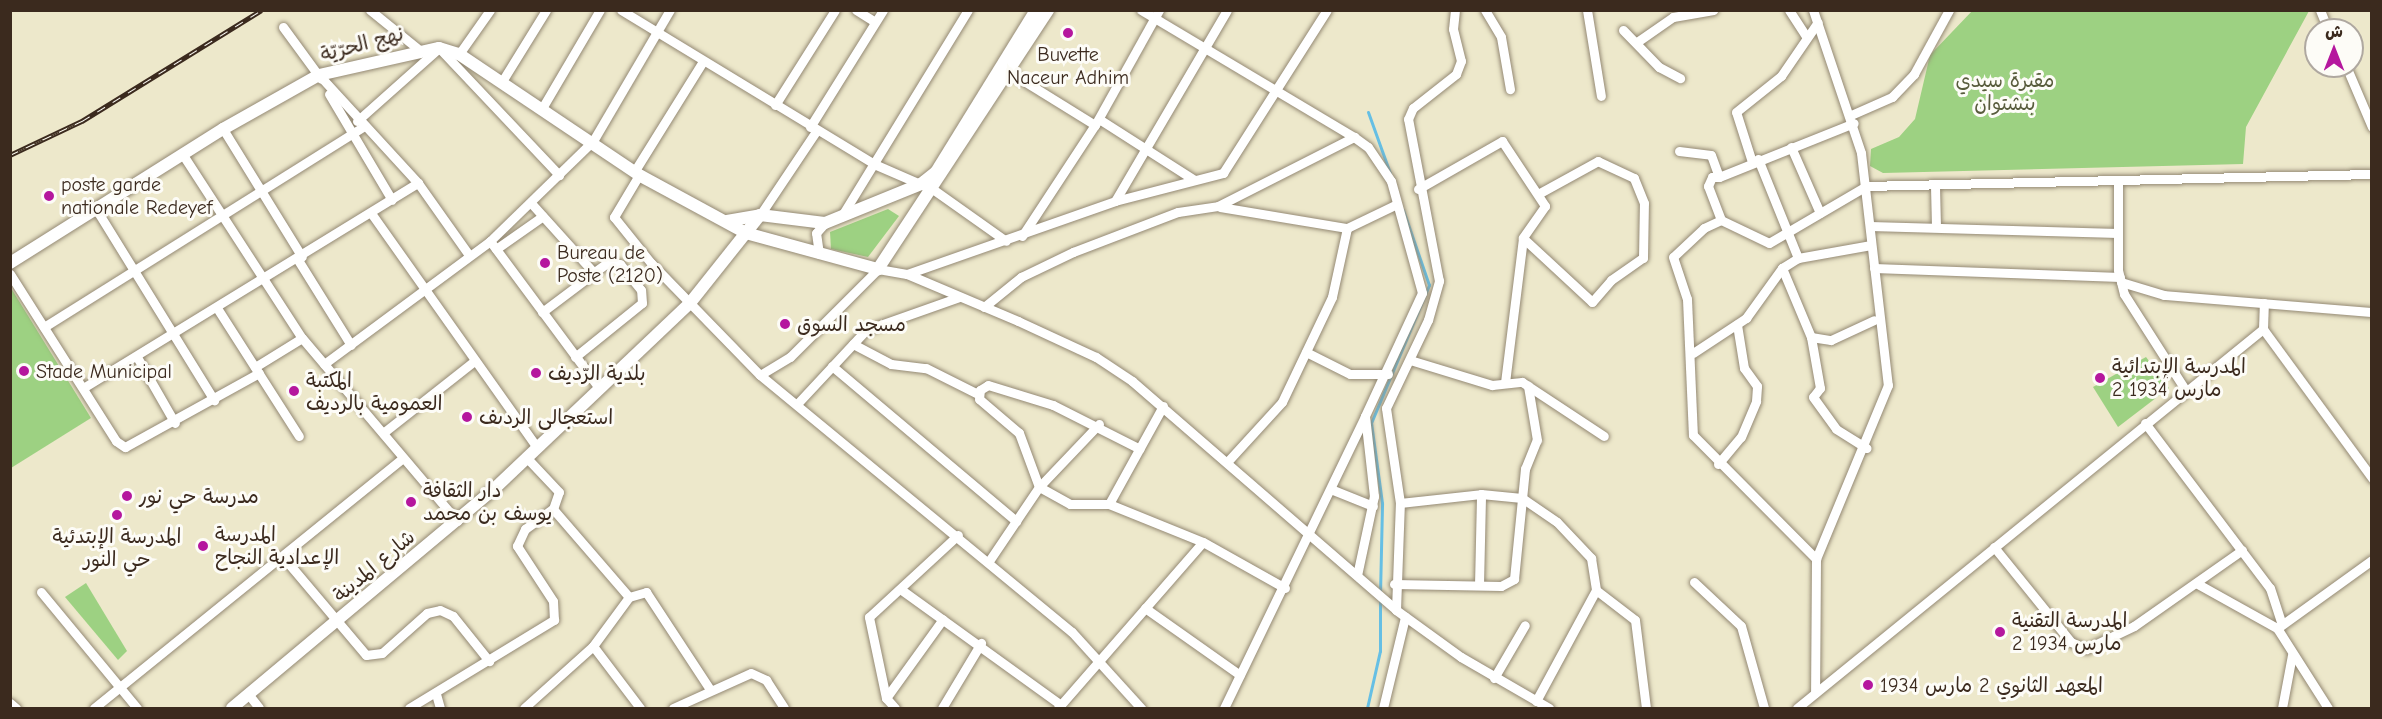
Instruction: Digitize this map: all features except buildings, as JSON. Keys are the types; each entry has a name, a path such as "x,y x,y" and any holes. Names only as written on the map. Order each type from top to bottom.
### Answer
{"street":[{"path":"370,10 418,49"},
{"path":"459,54 490,10"},
{"path":"501,83 546,10"},
{"path":"541,110 600,10"},
{"path":"621,10 874,164 934,190 1006,241"},
{"path":"493,245 593,141 670,10"},
{"path":"775,105 836,10"},
{"path":"855,10 875,22"},
{"path":"760,215 883,10"},
{"path":"841,217 968,10"},
{"path":"762,377 790,357 879,269 934,190 1005,69 1036,10"},
{"path":"819,254 816,233 825,223 921,184 936,172 1005,69 1048,10"},
{"path":"1141,10 1156,14 1203,48 1275,93 1354,137 1380,158 1397,204 1422,293 1388,374 1365,416 1333,490 1224,708"},
{"path":"1115,201 1144,147 1227,10"},
{"path":"907,274 1022,236 1115,201 1223,173 1327,10"},
{"path":"1396,610 1394,584 1400,503 1385,420 1393,388 1410,360 1438,281 1418,189 1408,119 1413,108 1456,74 1461,61 1453,29 1455,10"},
{"path":"1485,10 1501,37 1510,89"},
{"path":"1587,10 1601,96"},
{"path":"1637,42 1673,18 1713,10"},
{"path":"1789,10 1806,36"},
{"path":"1813,10 1853,119 1866,186 1888,385 1866,448 1816,559 1815,693"},
{"path":"1949,10 1914,74 1892,97 1853,119 1791,147 1719,177 1712,177 1708,186 1721,220 1768,243 1788,236 1820,213 1866,186 2118,183 2372,174"},
{"path":"1022,236 1097,122 1156,14"},
{"path":"1798,258 1736,112 1781,76 1806,36 1818,22"},
{"path":"283,27 360,124 418,183 469,255"},
{"path":"1623,30 1659,67 1680,78"},
{"path":"44,327 350,134 440,48 559,175"},
{"name":"نهج الحرّيّة","path":"10,263 223,129 319,75 418,49 440,48 459,54 541,110 593,141 636,173 746,233 879,269"},
{"path":"703,61 615,206 615,220 690,303 762,377 958,535 1072,632 1141,708"},
{"path":"1005,69 1144,147 1193,179"},
{"path":"319,75 350,134 392,200"},
{"path":"2351,78 2372,127"},
{"path":"223,129 351,345"},
{"path":"1218,206 1354,137"},
{"path":"1418,189 1502,141 1538,194 1545,211 1523,237 1505,382"},
{"path":"1791,147 1820,213"},
{"path":"1679,152 1709,153 1719,177"},
{"path":"183,155 224,214 302,338 457,521"},
{"path":"1523,237 1592,302 1623,269 1643,258 1644,202 1634,178 1598,161 1538,194"},
{"path":"83,388 266,280 418,183"},
{"path":"2118,183 2120,279 2130,306 2186,391"},
{"path":"1935,186 1936,227"},
{"path":"531,203 593,273"},
{"path":"984,307 1021,277 1073,252 1178,212 1218,206 1347,228 1397,204"},
{"path":"96,208 214,400"},
{"path":"371,213 473,362 536,446"},
{"path":"727,221 760,215 825,223"},
{"name":"شارع المدينة","path":"232,708 457,521 526,457 597,386 690,303 760,215"},
{"path":"324,364 469,255 493,245 543,216"},
{"path":"1721,220 1704,228 1673,257 1687,299 1693,353 1690,423 1700,445 1816,559"},
{"path":"1870,226 2118,233"},
{"path":"1229,460 1282,402 1332,297 1347,228"},
{"path":"493,245 597,386"},
{"path":"1693,353 1737,325 1782,268 1798,258 1871,245"},
{"path":"542,312 607,263 620,264 641,290 642,303 575,357"},
{"path":"1782,268 1811,338 1820,388 1813,397 1836,429 1866,448"},
{"path":"1874,268 2120,279 2152,293 2372,312"},
{"path":"879,269 907,274 1096,357 1163,406 1229,460 1396,610 1494,678 1549,708"},
{"path":"10,274 83,388 125,447 175,423 214,400 302,338"},
{"path":"794,402 853,344 880,322 955,295"},
{"path":"2264,303 2263,329 2372,478"},
{"path":"217,308 299,436"},
{"path":"1811,338 1831,340 1874,320"},
{"path":"1718,464 1741,437 1756,401 1757,386 1744,368 1737,325"},
{"path":"1797,708 2263,329"},
{"path":"853,344 891,364 926,368 978,394 1015,428 1040,487 1070,504 1109,504 1203,542 1285,588"},
{"path":"1306,352 1350,374 1388,374"},
{"path":"137,357 175,423"},
{"path":"1410,360 1492,385 1505,382 1528,386 1604,436"},
{"path":"383,433 473,362"},
{"path":"832,366 1016,521"},
{"path":"978,394 988,385 1099,424 1140,449"},
{"path":"1394,584 1479,585 1514,579 1525,469 1537,440 1528,386"},
{"path":"1109,504 1163,406"},
{"path":"1360,577 1373,506 1365,416"},
{"path":"2145,423 2242,550 2280,604 2280,626 2292,655 2328,708"},
{"path":"988,561 1040,487 1099,424"},
{"path":"409,708 436,694 554,620 553,601 517,546 525,528 553,509 559,492 526,457"},
{"path":"94,708 284,558 403,458"},
{"path":"1333,490 1373,506"},
{"path":"1400,503 1481,494 1522,498 1577,541 1591,558 1596,590 1536,701"},
{"path":"1479,585 1481,494"},
{"path":"553,509 628,596"},
{"path":"895,708 886,698 868,621 903,591 958,535"},
{"path":"903,591 981,643 1059,707 1101,663 1145,608 1203,542"},
{"path":"1994,547 2081,649 2134,627 2242,550"},
{"path":"284,558 361,652 375,655 427,614 440,610 453,616 489,661"},
{"path":"2280,626 2372,560"},
{"path":"1694,582 1741,626 1764,708"},
{"path":"2196,583 2280,626"},
{"path":"1596,590 1635,620 1646,708"},
{"path":"41,592 137,708"},
{"path":"524,708 593,646 628,596 646,592 709,688"},
{"path":"1145,608 1240,675"},
{"path":"1383,708 1406,617"},
{"path":"886,698 943,619"},
{"path":"1494,678 1525,624"},
{"path":"942,708 981,643"},
{"path":"593,646 640,708"},
{"path":"2282,708 2292,655"},
{"path":"673,708 709,688 760,674 784,708"},
{"path":"436,694 440,708"},
{"path":"249,695 259,708"},
{"path":"10,703 16,708"}],"green space":[{"name":"مقبرة سيدي بنشتوان","path":"1973,10 2309,10 2246,127 2243,164 1883,173 1870,166 1871,149 1899,137 1915,119 1930,55"},
{"path":"888,209 899,216 868,257 831,249 830,232"},
{"path":"10,288 91,418 11,468"},
{"path":"2146,357 2169,388 2118,427 2093,387"},
{"path":"86,583 127,651 118,660 65,597"}],"waterway":[{"path":"1368,112 1390,173"},
{"path":"1380,594 1382,503 1371,423 1429,285 1403,210"},
{"path":"1367,708 1380,651 1380,601"}],"railway":[{"path":"10,155 82,121 262,10"}],"place":[{"name":"Buvette Naceur Adhim","path":"1068,33"},
{"name":"poste garde nationale Redeyef","path":"49,196"},
{"name":"Bureau de Poste (2120)","path":"545,263"},
{"name":"مسجد السوق","path":"785,324"},
{"name":"Stade Municipal","path":"24,371"},
{"name":"بلدية الرّديف","path":"536,373"},
{"name":"المدرسة الإبتدائية 2 مارس 1934","path":"2100,378"},
{"name":"المكتبة العمومية بالرديف","path":"294,391"},
{"name":"استعجالى الردىف","path":"467,417"},
{"name":"مدرسة حي نور","path":"127,496"},
{"name":"دار الثقافة يوسف بن محمد","path":"411,502"},
{"name":"المدرسة الإبتدئية حي النور","path":"117,515"},
{"name":"المدرسة الإعدادية النجاح","path":"203,546"},
{"name":"المدرسة التقنية 2 مارس 1934","path":"2000,632"},
{"name":"المعهد الثانوي 2 مارس 1934","path":"1868,685"}]}
